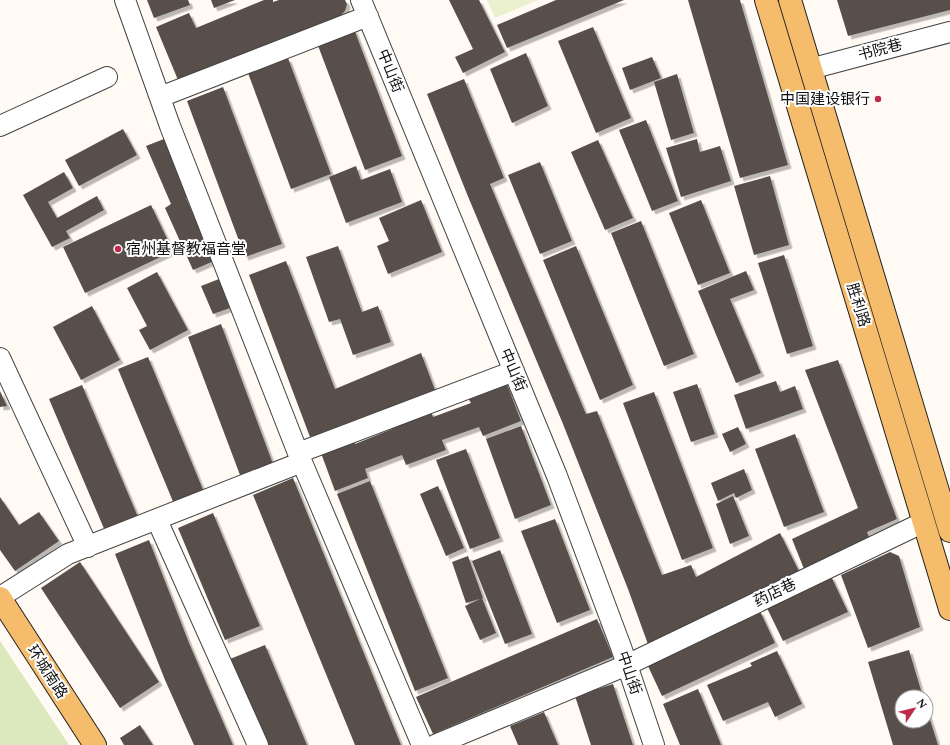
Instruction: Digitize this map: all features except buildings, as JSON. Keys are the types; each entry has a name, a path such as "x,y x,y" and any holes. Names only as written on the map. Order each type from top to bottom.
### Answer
{"main road":[{"name":"胜利路","path":"766,0 950,609"},
{"name":"胜利路","path":"790,0 810,69 946,506 950,531"},
{"name":"环城南路","path":"0,598 95,745"}],"street":[{"path":"125,0 160,97 300,457 422,745"},
{"path":"160,97 364,8"},
{"name":"中山街","path":"364,8 557,476 627,665 654,745"},
{"name":"书院巷","path":"810,69 950,32"},
{"path":"0,126 107,77"},
{"path":"0,358 88,547"},
{"path":"0,598 68,554 157,520 300,457 514,371"},
{"path":"157,520 258,745"},
{"name":"药店巷","path":"435,745 627,665 924,522"}],"green space":[{"path":"487,0 538,0 495,18"},
{"path":"0,641 69,745 0,745"}],"place":[{"name":"中国建设银行","path":"878,99"},
{"name":"宿州基督教福音堂","path":"118,249"}]}
